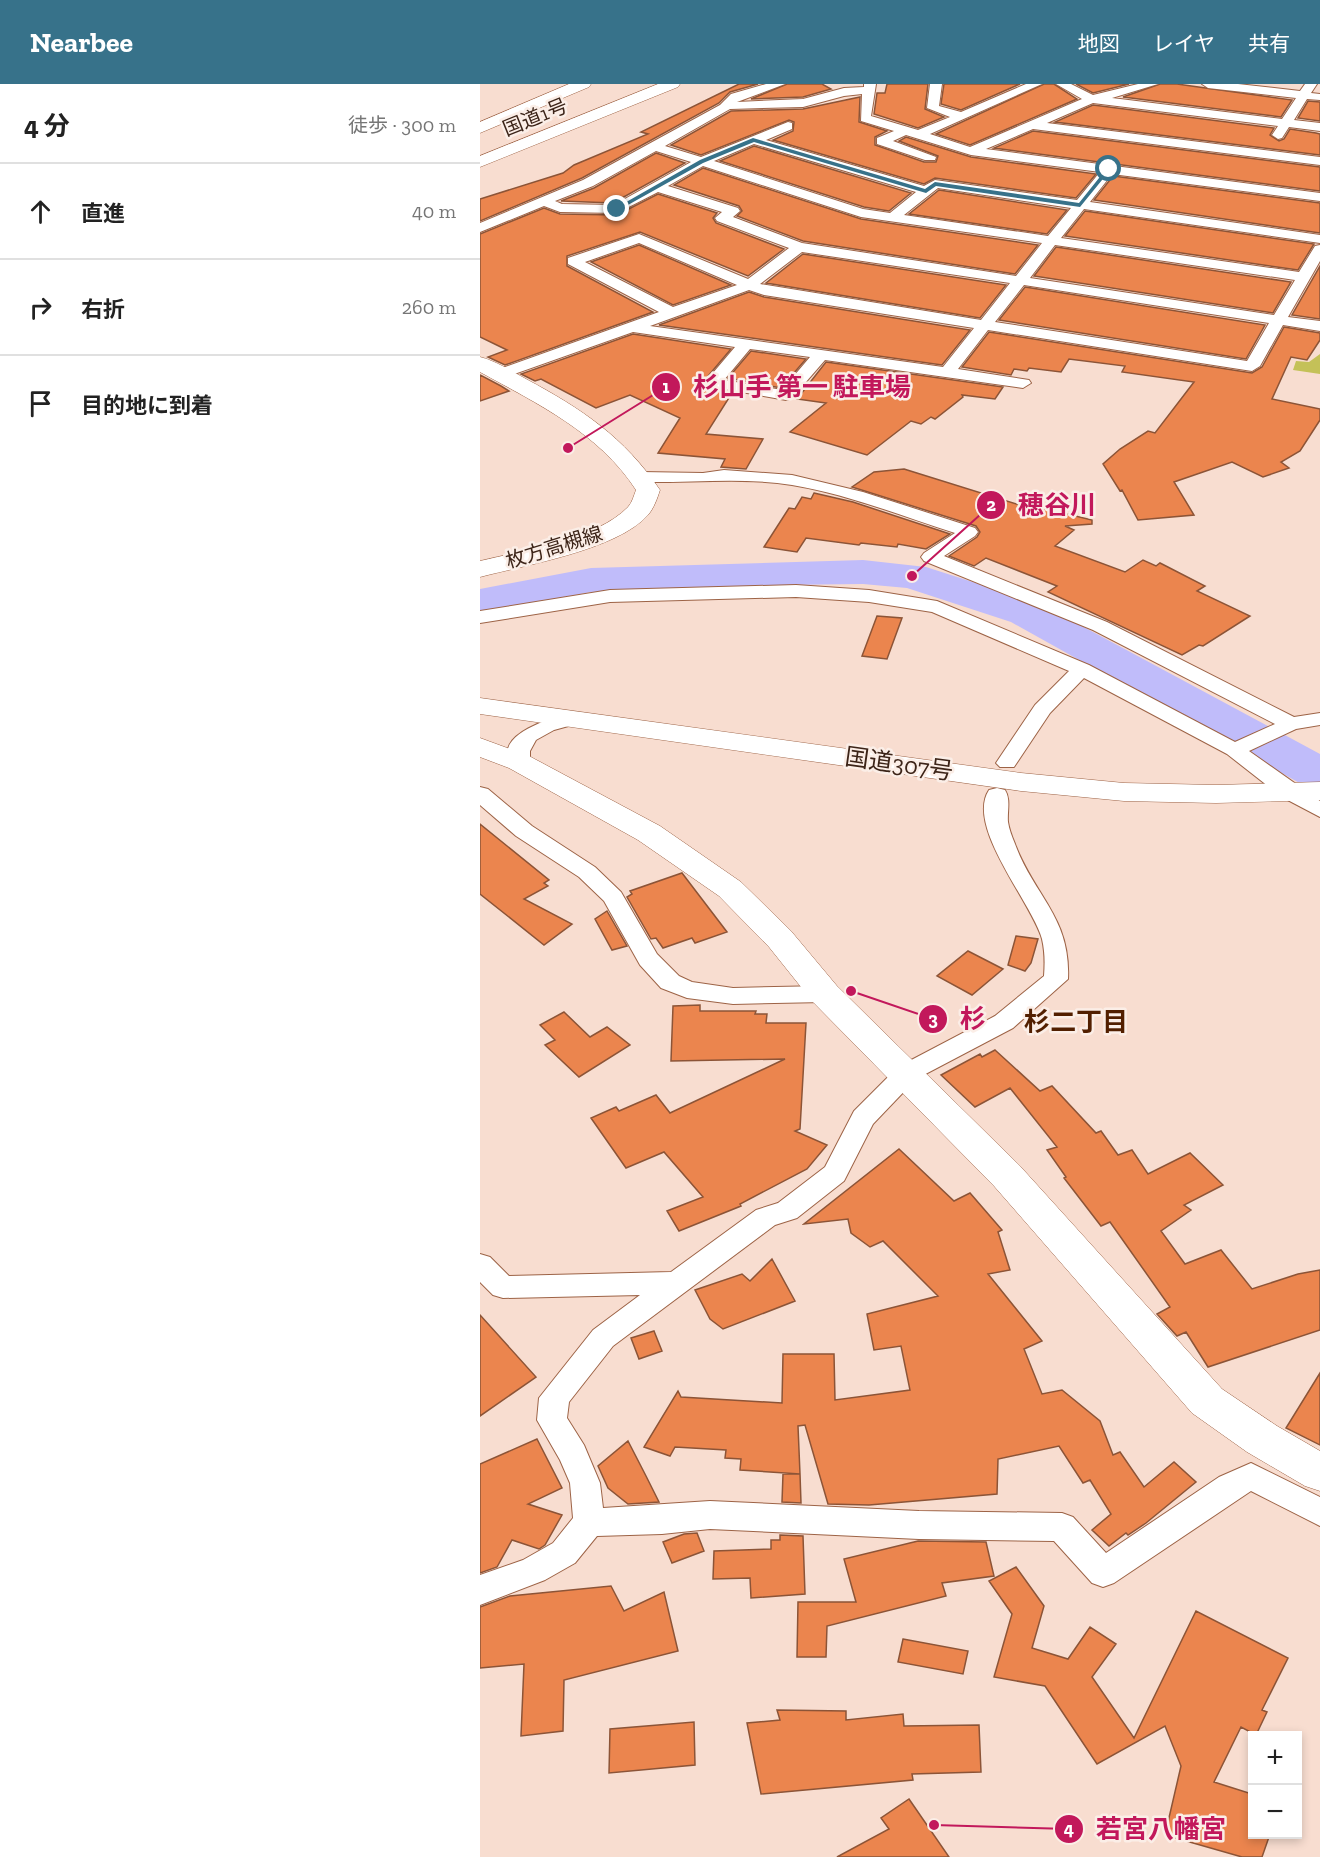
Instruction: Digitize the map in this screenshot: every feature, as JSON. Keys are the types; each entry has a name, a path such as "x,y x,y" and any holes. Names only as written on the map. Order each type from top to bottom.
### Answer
{"main road":[{"path":"480,115 558,84"},
{"path":"480,128 583,84"},
{"path":"480,161 649,84"},
{"name":"国道1号","path":"480,161 672,84"},
{"path":"480,145 598,93"},
{"path":"490,368 577,419 631,463 641,477"},
{"name":"枚方高槻線","path":"480,569 598,537 624,522 640,509 648,490 641,477"},
{"name":"国道307号","path":"480,706 1021,782 1124,792 1312,796"},
{"path":"480,747 519,762 649,833 730,889 780,939 825,994 907,1073 1007,1176 1207,1401 1262,1439 1320,1473"}],"street":[{"path":"480,228 615,170 653,146 726,107 735,97 779,84"},
{"path":"936,84 933,108 960,116"},
{"path":"918,135 960,116 994,96 1036,84"},
{"path":"1062,84 1092,99 1320,128"},
{"path":"971,151 1092,99 1152,84"},
{"path":"1208,84 1320,97"},
{"path":"1244,187 1311,84"},
{"path":"726,107 811,106 844,92 870,87 865,118 971,151 1320,197"},
{"path":"545,202 560,208 617,209 701,162 783,128 753,124"},
{"path":"1032,124 1320,161"},
{"path":"905,131 881,141 930,157"},
{"path":"753,140 926,191"},
{"path":"915,167 949,144"},
{"path":"653,146 861,213 1304,277"},
{"path":"947,372 1109,169"},
{"path":"893,218 935,184 1320,239"},
{"path":"657,187 733,211 722,218 799,247 1320,326"},
{"path":"672,313 573,261 639,238 764,291 1252,366 1320,249"},
{"path":"490,368 632,328 750,285 799,247"},
{"path":"632,328 1023,382"},
{"path":"746,344 713,382 786,395 821,354"},
{"path":"641,477 703,478 724,475 792,480 894,507 969,532 930,557 1100,626 1291,724"},
{"path":"480,617 610,596 796,591 869,596 937,607 1082,669 1234,750 1312,796"},
{"path":"1007,763 1042,709 1082,669"},
{"path":"519,762 518,753 522,745 537,730 576,718"},
{"path":"1234,750 1291,724 1320,719"},
{"path":"480,1590 534,1570 564,1553 589,1522 585,1483 573,1454 552,1420 554,1398 603,1338 766,1217 787,1211 835,1174 863,1118 907,1073 1004,1022 1056,979 1059,962 1054,936 1010,858 998,827 997,795"},
{"path":"482,799 524,831 570,860 600,884 612,897 648,959 670,982 687,990 733,996 825,994"},
{"path":"480,1265 503,1287 675,1283"},
{"path":"589,1522 710,1515 919,1525 1062,1527 1103,1573 1230,1486 1251,1476 1320,1512"}],"shaded area":[{"path":"1320,354 1320,374 1293,370 1296,361 1309,362"}],"building":[{"path":"739,84 758,84 730,92 719,103 582,178 480,221 480,199 563,173 574,165 648,134 641,132"},
{"path":"787,84 822,84 831,89 803,97 751,99"},
{"path":"887,84 928,84 925,109 944,117 918,128 874,114 877,93 885,93"},
{"path":"944,84 1020,84 961,110 941,104"},
{"path":"1044,84 1054,84 1077,99 970,145 936,134"},
{"path":"1076,84 1129,84 1093,93"},
{"path":"1160,84 1177,84 1292,100 1281,117 1123,97"},
{"path":"860,97 859,122 887,131 875,137 875,145 924,162 936,162 938,156 899,141 906,137 971,157 1096,174 1076,198 935,178 924,184 773,140 793,131 794,122 789,120 701,155 671,145 731,111 803,109"},
{"path":"1308,101 1320,102 1320,121 1298,118"},
{"path":"1093,105 1274,128 1270,135 1279,141 1284,139 1290,129 1316,133 1320,134 1320,155 1055,122"},
{"path":"1033,131 1320,167 1320,191 994,148"},
{"path":"754,146 911,193 889,211 864,207 720,161"},
{"path":"656,153 685,163 613,203 561,201 594,188"},
{"path":"703,168 861,219 1038,245 1015,274 803,241 737,216 742,211 739,206 674,185"},
{"path":"1113,176 1320,203 1320,233 1094,200"},
{"path":"939,190 1067,210 1047,234 909,214"},
{"path":"658,194 717,213 713,218 716,223 784,249 748,276 640,232 567,256 567,266 653,312 505,365 488,357 507,350 480,337 480,234 544,208 560,214 617,215"},
{"path":"1085,211 1314,244 1298,270 1065,236"},
{"path":"639,245 731,285 673,305 591,262"},
{"path":"1056,247 1291,282 1273,313 1034,276"},
{"path":"803,254 1006,285 980,318 766,283"},
{"path":"1320,266 1320,319 1292,315"},
{"path":"1025,287 1265,325 1246,359 999,320"},
{"path":"749,292 764,297 970,330 942,365 659,325"},
{"path":"1284,327 1320,333 1320,340 1307,360 1291,357 1272,399 1320,409 1320,420 1300,451 1281,462 1289,468 1263,477 1232,462 1174,482 1194,515 1138,520 1122,490 1120,491 1103,464 1120,449 1148,431 1155,433 1194,382 1122,372 1125,366 1069,359 1061,372 1029,368 1027,371 1014,369 1011,375 962,367 989,332 1252,373 1262,367"},
{"path":"633,334 731,349 703,382 707,388 732,393 706,434 763,439 746,469 721,467 725,459 658,453 680,418 630,395 596,408 541,379 535,381 521,374"},
{"path":"751,351 806,359 781,388 728,378"},
{"path":"826,362 1003,387 995,399 962,395 963,397 935,419 931,417 921,424 911,421 867,455 790,432 826,403 797,399"},
{"path":"480,375 501,386 509,391 480,401"},
{"path":"904,469 1023,506 1026,504 1092,520 1092,524 1065,526 1074,530 1055,546 1125,572 1143,560 1156,566 1160,563 1205,586 1197,591 1250,616 1203,646 1199,645 1182,655 1048,592 1057,586 986,558 974,566 949,556 977,537 980,532 976,526 852,487 874,472"},
{"path":"814,493 853,502 950,534 926,549 898,544 897,547 861,543 859,545 806,538 797,552 764,547 789,508 795,509 802,497 811,499"},
{"path":"877,616 902,618 887,659 862,656"},
{"path":"480,824 549,880 544,883 548,886 524,899 572,924 544,945 480,894"},
{"path":"682,873 727,932 695,943 692,938 663,948 656,938 651,939 627,897 632,894 630,891"},
{"path":"607,911 627,946 612,950 595,919"},
{"path":"1016,936 1038,939 1031,963 1025,971 1008,965"},
{"path":"968,951 1003,969 972,995 937,976"},
{"path":"700,1005 700,1011 756,1011 755,1014 767,1014 766,1023 806,1023 800,1129 795,1131 827,1145 807,1169 740,1204 741,1206 679,1231 667,1211 703,1197 664,1152 626,1168 591,1118 616,1107 619,1111 656,1095 670,1113 785,1059 671,1061 673,1006"},
{"path":"564,1012 590,1037 607,1027 630,1045 579,1077 545,1045 555,1040 540,1025"},
{"path":"995,1050 1040,1091 1052,1086 1096,1133 1101,1131 1118,1155 1132,1150 1148,1174 1190,1153 1223,1185 1184,1205 1191,1210 1161,1231 1185,1264 1221,1250 1252,1289 1298,1274 1320,1270 1320,1330 1208,1367 1186,1332 1177,1336 1157,1314 1170,1307 1110,1222 1101,1226 1064,1178 1066,1177 1047,1150 1057,1147 1010,1088 975,1107 941,1075 980,1054 982,1057"},
{"path":"899,1149 954,1201 970,1193 1002,1230 998,1232 1010,1270 988,1274 1042,1341 1024,1349 1042,1394 1062,1390 1100,1421 1113,1455 1120,1452 1144,1487 1174,1462 1196,1482 1146,1523 1128,1535 1126,1533 1109,1546 1092,1530 1111,1514 1090,1480 1083,1483 1059,1446 998,1459 997,1494 869,1505 828,1504 805,1425 798,1426 800,1474 740,1470 741,1459 725,1458 726,1450 675,1447 670,1456 644,1447 678,1391 681,1397 782,1403 783,1354 834,1354 835,1400 910,1390 901,1346 874,1350 867,1314 938,1296 883,1241 870,1247 851,1233 848,1219 804,1224"},
{"path":"772,1259 795,1301 723,1329 710,1319 695,1290 742,1274 750,1281"},
{"path":"480,1315 536,1377 480,1416"},
{"path":"654,1331 662,1351 639,1359 631,1338"},
{"path":"1320,1373 1320,1445 1286,1428"},
{"path":"537,1439 562,1488 528,1504 562,1515 545,1545 539,1549 512,1540 497,1567 480,1573 480,1464"},
{"path":"628,1441 659,1502 628,1504 608,1488 598,1466"},
{"path":"783,1474 800,1474 801,1503 782,1502"},
{"path":"697,1533 704,1551 672,1563 663,1542 684,1534"},
{"path":"780,1535 803,1536 805,1594 751,1598 750,1578 713,1579 714,1551 771,1549 771,1540 780,1540"},
{"path":"918,1541 986,1542 994,1576 942,1583 946,1596 827,1626 826,1657 797,1657 798,1602 856,1602 844,1559"},
{"path":"1016,1567 1044,1606 1032,1648 1068,1659 1090,1627 1116,1644 1092,1677 1134,1738 1196,1611 1288,1658 1262,1710 1267,1712 1258,1731 1248,1731 1241,1727 1214,1782 1248,1793 1248,1839 1268,1839 1262,1857 1242,1857 1165,1835 1181,1766 1165,1726 1097,1764 1045,1686 994,1677 1012,1614 989,1581"},
{"path":"611,1586 624,1611 664,1592 678,1651 564,1680 563,1731 521,1736 524,1664 480,1668 480,1607 510,1596"},
{"path":"903,1639 968,1651 963,1674 898,1662"},
{"path":"777,1710 846,1711 846,1720 903,1714 904,1726 979,1725 981,1772 912,1774 913,1780 761,1794 747,1723 780,1720"},
{"path":"694,1722 695,1765 609,1773 610,1729"},
{"path":"909,1799 949,1857 837,1857 889,1829 881,1818"}],"waterway":[{"path":"480,601 591,580 780,573 863,572 912,576 1026,613 1302,763 1320,775"}],"place":[{"name":"杉山手 第一 駐車場","path":"568,448"},
{"name":"穂谷川","path":"912,576"},
{"name":"杉","path":"851,991"},
{"name":"若宮八幡宮","path":"934,1825"}],"district":[{"name":"杉二丁目","path":"1076,1022"}],"route":[{"path":"617,209 701,162 753,140 926,191 935,184 1080,205 1109,169"}]}
